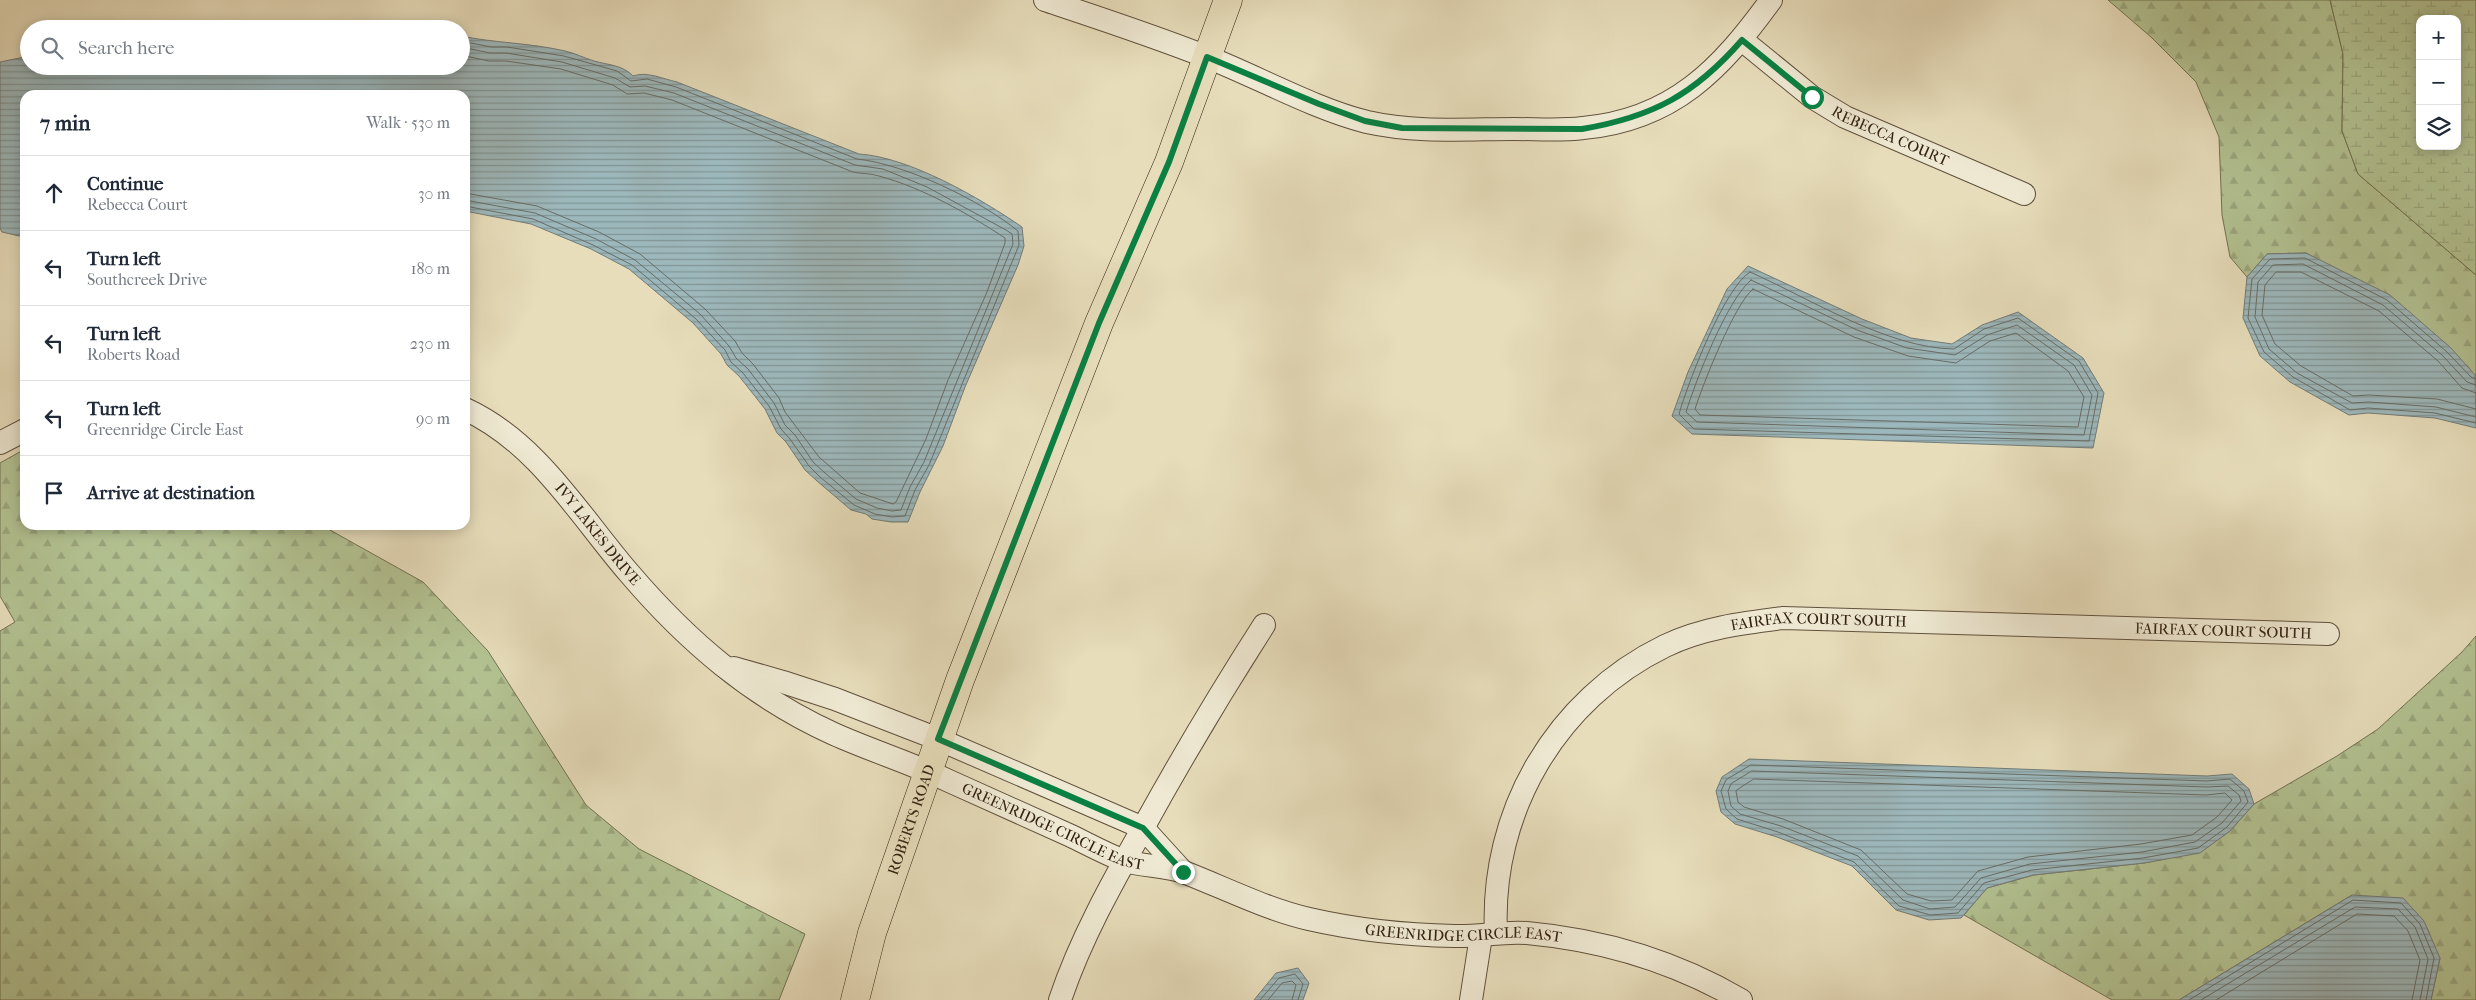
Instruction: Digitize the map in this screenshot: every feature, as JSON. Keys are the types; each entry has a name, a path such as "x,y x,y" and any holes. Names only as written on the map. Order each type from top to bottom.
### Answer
{"main road":[{"name":"ROBERTS ROAD","path":"855,1000 872,933 938,739 1099,323 1169,162 1228,0"}],"street":[{"path":"1045,0 1207,57 1319,104 1365,121 1393,127 1430,130 1582,129 1640,116 1669,102 1698,84 1723,62 1742,40 1771,0"},
{"name":"REBECCA COURT","path":"1742,40 1812,97 1845,117 2024,194"},
{"name":"IVY LAKES DRIVE","path":"470,412 506,435 550,475 656,604 724,666 781,708 836,735 927,771"},
{"path":"0,443 20,433"},
{"name":"FAIRFAX COURT SOUTH","path":"1472,1000 1489,934 1497,877 1515,809 1531,774 1568,722 1593,696 1628,668 1676,642 1704,632 1743,623 1783,618 2328,634"},
{"path":"1060,1000 1095,917 1124,861 1216,701 1264,625"},
{"name":"IVY LAKES DRIVE","path":"724,666 835,699 938,739"},
{"name":"GREENRIDGE CIRCLE EAST","path":"938,739 1143,828 1183,872"},
{"name":"GREENRIDGE CIRCLE EAST","path":"927,771 1124,861 1183,872 1258,903 1304,918 1350,928 1456,937 1525,933 1594,942 1674,965 1712,983 1741,1000"}],"green space":[{"path":"2108,0 2330,0 2343,54 2342,131 2358,174 2476,275 2476,388 2475,375 2327,265 2306,253 2267,254 2247,277 2230,257 2222,215 2219,137 2196,82 2151,37"},
{"path":"2330,0 2476,0 2476,275 2358,174 2342,131 2343,54"},
{"path":"20,452 20,530 330,530 423,582 488,651 586,805 639,849 805,934 779,1000 0,1000 0,631 15,622 0,596 0,463"},
{"path":"2476,636 2476,1000 2431,1000 2440,958 2352,895 2179,1000 2112,1000 1964,915 1987,888 2034,875 2144,863 2200,852 2230,831 2254,804 2337,756 2378,729 2462,652"}],"water":[{"path":"470,37 539,46 565,51 594,61 620,67 633,76 644,74 677,82 859,154 879,157 921,171 965,192 1022,227 1024,246 1018,265 965,387 943,446 920,492 908,522 872,519 866,514 851,510 805,470 786,442 777,433 765,409 739,376 727,365 721,354 693,323 629,269 591,249 531,224 470,212 470,90 20,90 19,236 2,232 0,228 0,62 20,58 20,75 470,75"},
{"path":"2306,253 2390,295 2451,348 2475,375 2476,428 2435,418 2368,413 2349,415 2290,382 2260,356 2243,318 2247,277 2267,254"},
{"path":"1748,266 1862,319 1911,338 1952,344 1982,325 2018,312 2083,358 2104,393 2093,448 1692,434 1672,416 1688,372 1727,289"},
{"path":"1749,759 2207,776 2232,774 2249,789 2254,804 2230,831 2200,853 2144,863 2033,875 1987,888 1961,918 1929,920 1896,910 1852,866 1777,837 1735,824 1721,812 1716,791 1722,777"},
{"path":"2352,895 2403,898 2424,921 2440,958 2431,1000 2179,1000"},
{"path":"1298,968 1309,983 1303,1000 1254,1000 1276,973"}],"route":[{"path":"1183,872 1143,828 938,739 1099,323 1169,162 1207,57 1319,104 1365,121 1402,128 1430,130 1582,129 1640,116 1669,102 1698,84 1723,62 1742,40 1812,97"}]}
